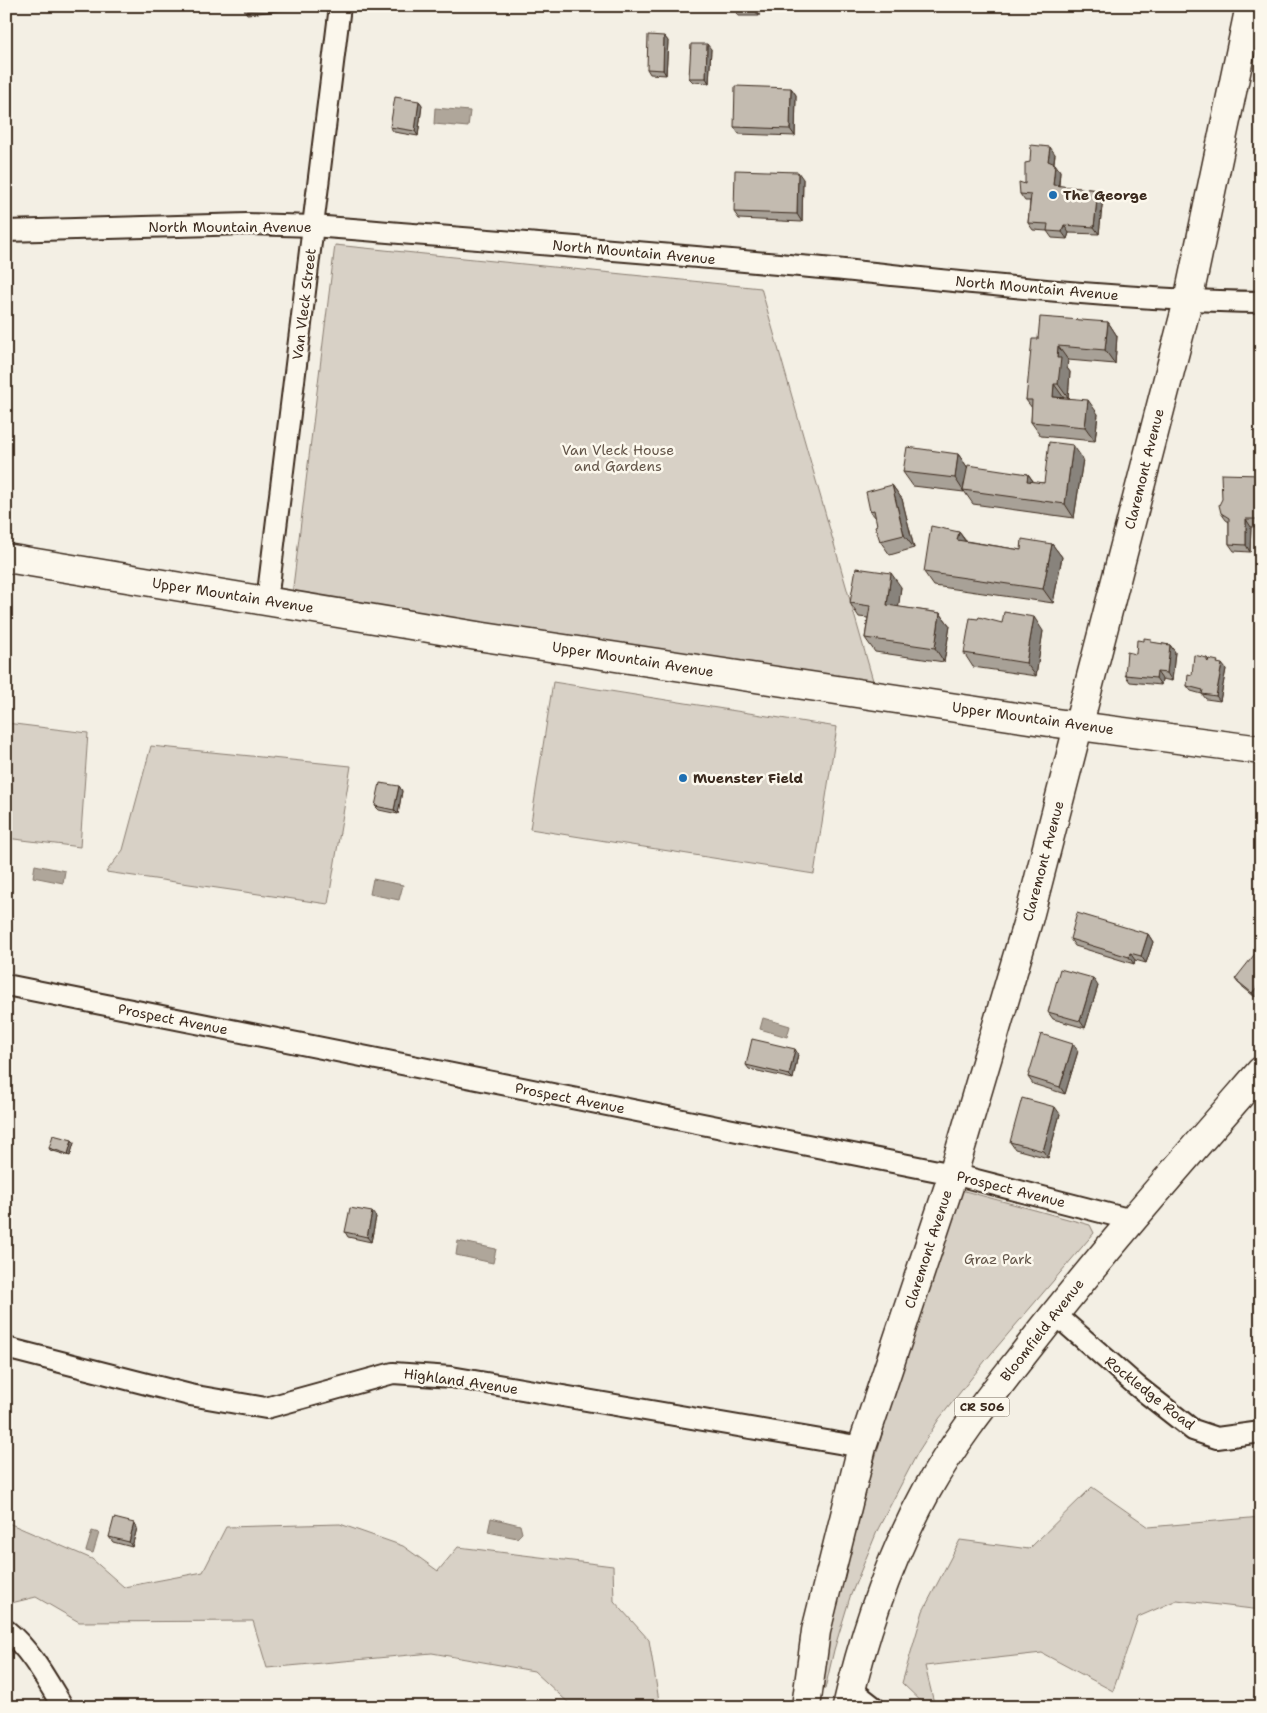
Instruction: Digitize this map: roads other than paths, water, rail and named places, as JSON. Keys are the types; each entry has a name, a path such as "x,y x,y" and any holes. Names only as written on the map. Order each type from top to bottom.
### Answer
{"street":[{"name":"Van Vleck Street","path":"267,601 340,6"},
{"name":"Claremont Avenue","path":"808,1704 816,1631 862,1447 952,1174 1029,917 1079,725 1188,301 1250,6"},
{"name":"North Mountain Avenue","path":"6,231 247,224 314,226 747,262 1110,296 1188,301 1261,302"},
{"name":"Upper Mountain Avenue","path":"6,558 486,637 1056,723 1261,750"},
{"name":"Prospect Avenue","path":"6,985 952,1174 1132,1220"},
{"name":"Bloomfield Avenue","path":"849,1698 867,1630 881,1590 911,1521 962,1433 1054,1313 1261,1071"},
{"name":"Rockledge Road","path":"1054,1313 1137,1386 1193,1430 1217,1438 1261,1432"},
{"name":"Highland Avenue","path":"6,1348 190,1395 266,1408 393,1372 451,1377 862,1447"},
{"path":"6,1630 15,1637 31,1658 63,1707"},
{"path":"849,1698 874,1707"}],"place":[{"name":"The George","path":"1053,195"},
{"name":"Muenster Field","path":"683,778"}],"park label":[{"name":"Van Vleck House and Gardens","path":"618,458"},
{"name":"Graz Park","path":"998,1259"}]}
